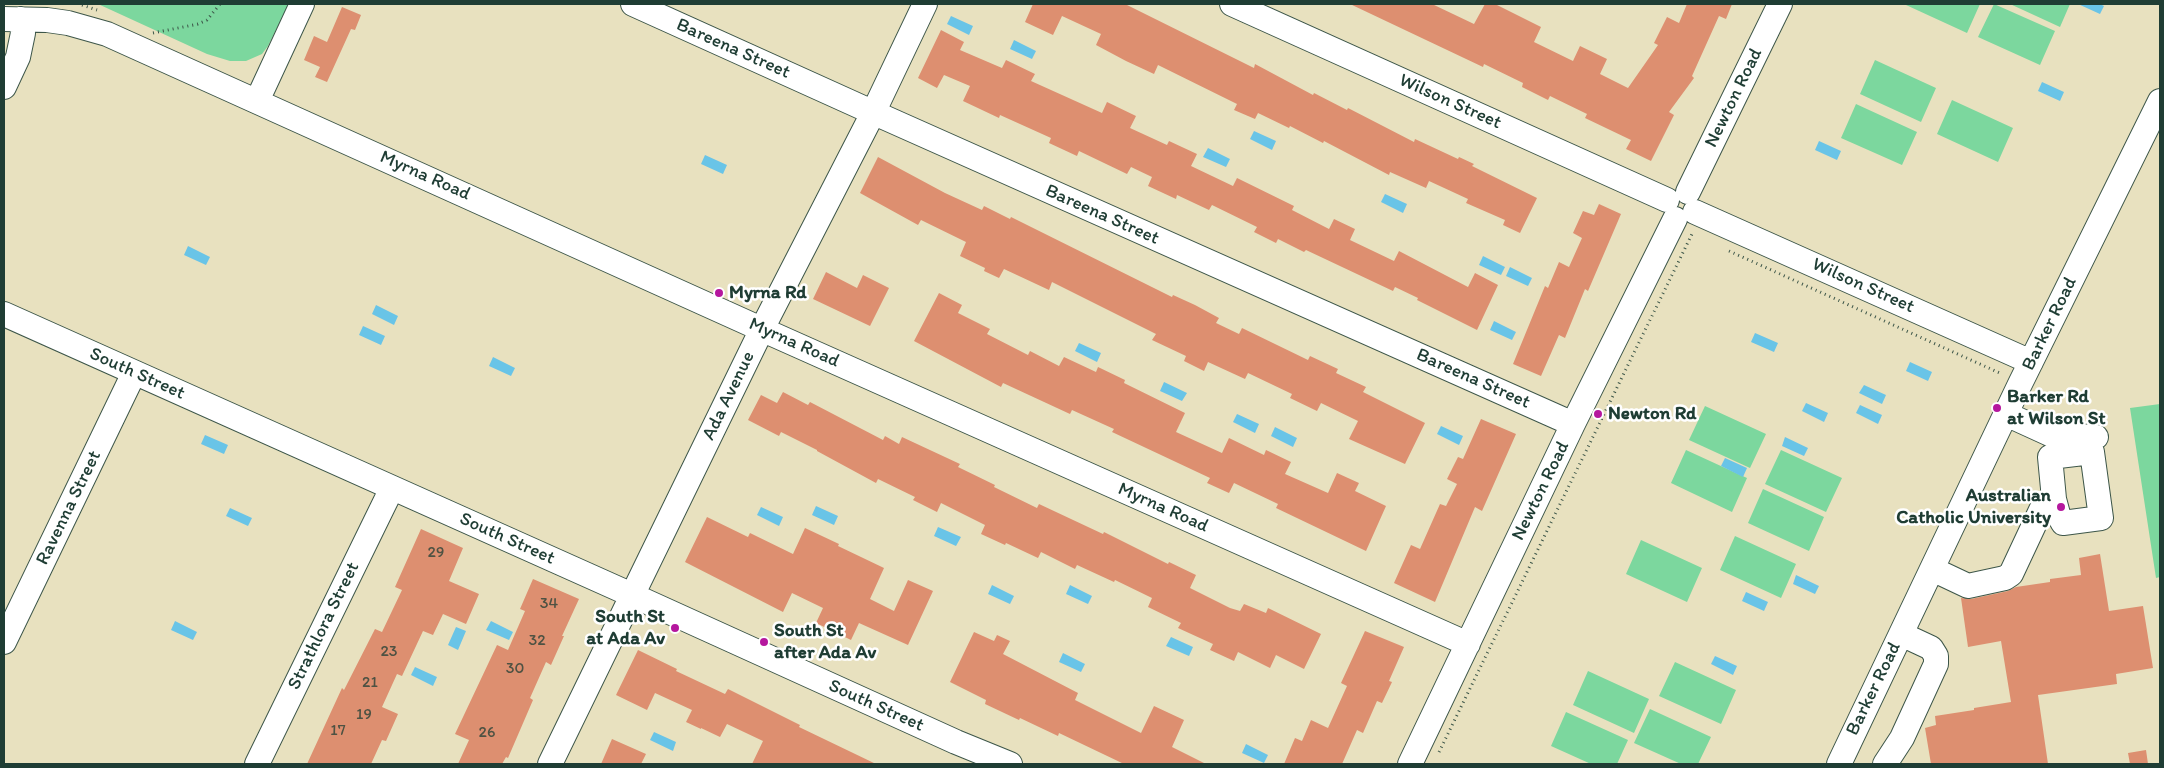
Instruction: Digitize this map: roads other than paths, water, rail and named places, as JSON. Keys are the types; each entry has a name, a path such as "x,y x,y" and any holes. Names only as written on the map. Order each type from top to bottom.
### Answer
{"street":[{"path":"257,101 302,4"},
{"name":"Bareena Street","path":"633,4 873,113 1573,424"},
{"name":"Ada Avenue","path":"550,764 762,329 873,113 925,4"},
{"name":"Wilson Street","path":"1232,4 2031,362"},
{"name":"Newton Road","path":"1410,764 1573,424 1780,4"},
{"path":"4,87 18,57 23,33 13,19"},
{"name":"Myrna Road","path":"13,19 68,22 107,34 1468,644"},
{"name":"Barker Road","path":"1838,764 2031,362 2160,101"},
{"name":"South Street","path":"4,314 956,742 1010,764"},
{"name":"Ravenna Street","path":"4,642 134,373"},
{"path":"2006,414 2052,435 2096,437"},
{"name":"Strathlora Street","path":"256,764 392,488"},
{"path":"1932,569 1968,586 2005,578 2011,574 2041,510 2054,499"},
{"path":"1885,764 1902,738 1936,664 1936,656 1932,648 1901,634"}],"water":[{"path":"2078,4 2100,4 2104,6 2100,14"},
{"path":"951,16 973,26 969,35 947,24"},
{"path":"1014,40 1036,51 1032,59 1010,49"},
{"path":"2042,82 2064,92 2060,101 2038,91"},
{"path":"1254,131 1276,141 1272,150 1250,139"},
{"path":"1819,141 1841,151 1837,160 1815,150"},
{"path":"1208,148 1230,159 1226,167 1203,157"},
{"path":"705,155 727,165 723,174 701,164"},
{"path":"1385,194 1407,204 1403,213 1381,202"},
{"path":"188,246 210,257 206,265 184,255"},
{"path":"1483,256 1505,267 1501,275 1479,265"},
{"path":"1510,267 1532,278 1528,286 1506,276"},
{"path":"376,305 398,316 394,325 372,314"},
{"path":"1494,321 1516,332 1512,340 1490,330"},
{"path":"363,326 385,336 381,345 359,335"},
{"path":"1755,333 1778,343 1774,352 1751,342"},
{"path":"1079,343 1101,353 1097,362 1075,351"},
{"path":"493,357 515,368 511,376 489,366"},
{"path":"1910,362 1932,372 1928,381 1906,371"},
{"path":"1164,382 1187,393 1182,401 1160,391"},
{"path":"1864,385 1886,395 1882,404 1859,393"},
{"path":"1806,403 1828,413 1824,422 1802,411"},
{"path":"1860,405 1882,415 1878,424 1856,413"},
{"path":"1237,414 1259,424 1255,433 1233,422"},
{"path":"1441,426 1463,436 1459,445 1437,434"},
{"path":"1275,427 1297,438 1293,447 1271,436"},
{"path":"205,435 228,445 224,454 201,444"},
{"path":"1785,437 1808,448 1804,456 1782,446"},
{"path":"1725,458 1747,468 1743,477 1721,466"},
{"path":"816,506 838,516 834,525 812,515"},
{"path":"761,507 783,517 779,526 757,515"},
{"path":"230,508 252,518 248,526 226,516"},
{"path":"938,527 961,537 956,546 934,536"},
{"path":"1796,575 1819,586 1815,594 1793,584"},
{"path":"992,585 1014,596 1010,604 988,594"},
{"path":"1070,585 1092,596 1088,604 1066,594"},
{"path":"1746,592 1768,602 1764,611 1742,601"},
{"path":"175,621 197,632 193,640 171,630"},
{"path":"491,621 513,632 509,640 486,630"},
{"path":"456,627 466,631 458,650 448,645"},
{"path":"1171,637 1193,647 1189,656 1166,646"},
{"path":"1063,653 1085,664 1081,672 1059,662"},
{"path":"1715,656 1737,666 1733,675 1711,664"},
{"path":"415,667 437,677 433,686 411,675"},
{"path":"654,732 676,742 673,751 650,740"},
{"path":"1246,744 1268,755 1264,763 1242,753"}],"place":[{"name":"Myrna Rd","path":"719,293"},
{"name":"Barker Rd at Wilson St","path":"1997,408"},
{"name":"Newton Rd","path":"1598,414"},
{"name":"Australian Catholic University","path":"2061,507"},
{"name":"South St at Ada Av","path":"675,628"},
{"name":"South St after Ada Av","path":"764,642"}]}
